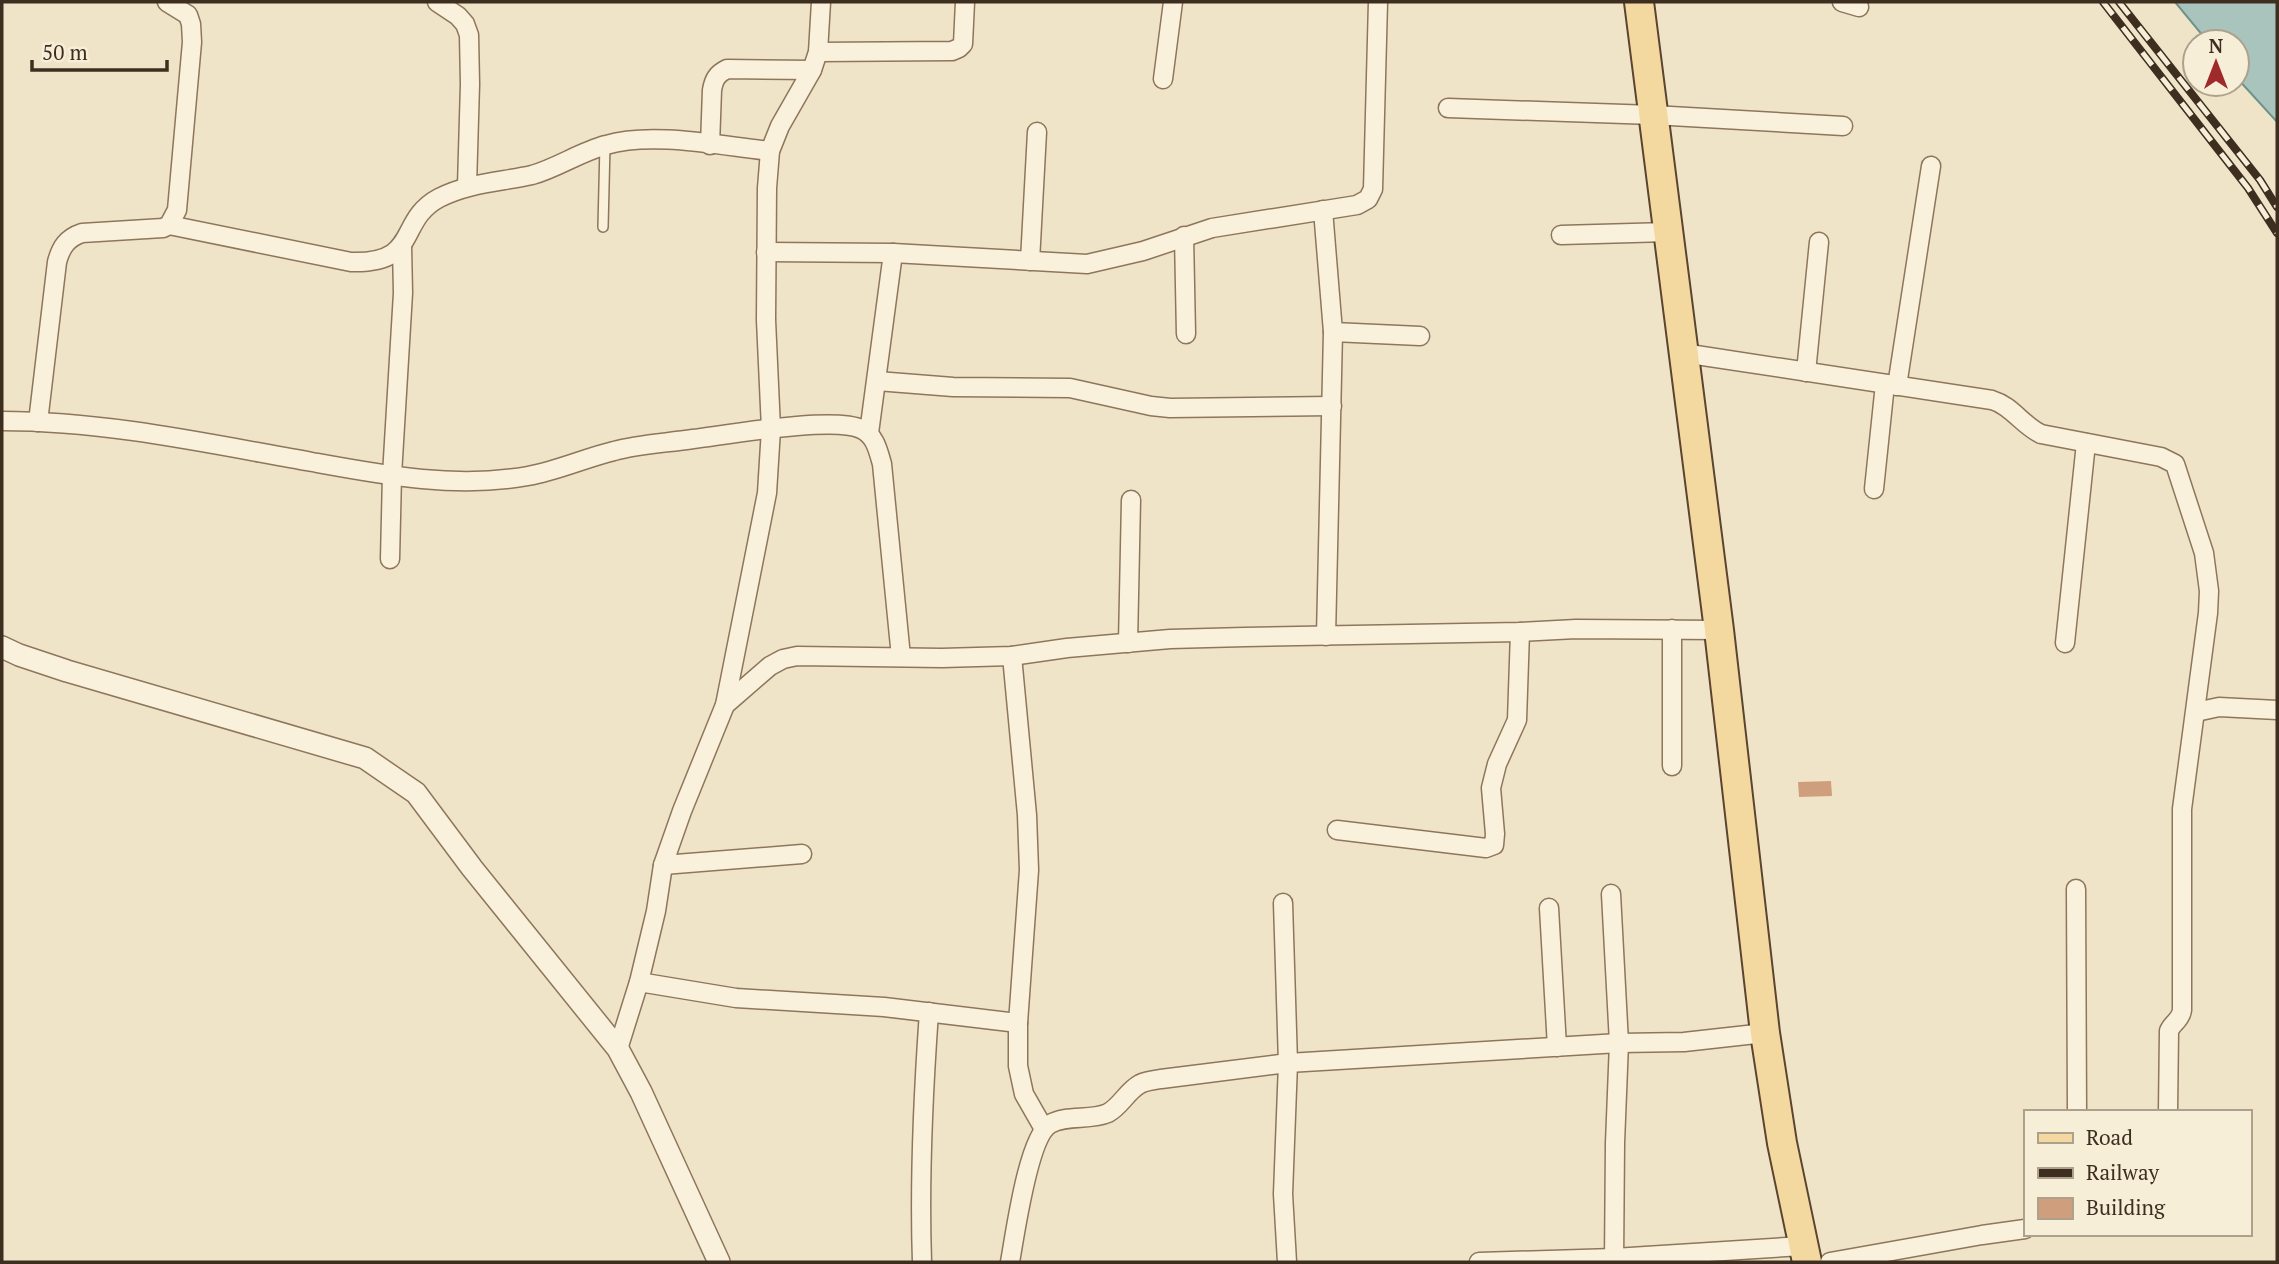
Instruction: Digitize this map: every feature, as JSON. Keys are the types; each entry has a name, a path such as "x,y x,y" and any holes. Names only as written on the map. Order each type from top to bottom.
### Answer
{"main road":[{"path":"1639,2 1719,630 1765,1033 1782,1143 1805,1254"}],"street":[{"path":"167,2 188,15 192,43 177,210 169,225"},
{"path":"437,2 458,16 465,24 468,35 470,84 467,186"},
{"path":"618,1049 639,982 656,911 663,864 681,811 725,705 761,525 767,493 771,429 766,320 770,151 818,52 821,2"},
{"path":"818,52 952,51 963,44 965,2"},
{"path":"1163,79 1173,2"},
{"path":"766,252 893,253 1087,264 1143,251 1212,229 1357,205 1368,199 1373,189 1378,2"},
{"path":"710,145 713,82 720,72 727,69 811,70"},
{"path":"1448,108 1653,115 1843,126"},
{"path":"1030,261 1037,132"},
{"path":"38,422 57,262 64,245 71,237 82,233 156,229 169,225 351,262 369,262 392,256 402,246 425,208 438,199 467,186 537,173 605,145 624,141 679,141 770,151"},
{"path":"1874,489 1931,166"},
{"path":"1323,210 1333,331 1326,636"},
{"path":"1561,235 1668,232"},
{"path":"1184,236 1186,334"},
{"path":"1806,372 1819,242"},
{"path":"390,559 392,475 404,293 402,246"},
{"path":"869,433 893,253"},
{"path":"1333,331 1420,336"},
{"path":"1683,353 1992,400 2009,407 2035,431 2052,437 2161,457 2175,464 2204,553 2209,591 2182,809 2182,1010 2179,1019 2169,1031 2168,1110"},
{"path":"877,381 953,387 1070,388 1151,407 1332,406"},
{"path":"2,421 38,422 158,435 392,475 448,481 500,481 532,475 616,450 771,429 841,424 859,427 869,433 877,445 882,464 901,657"},
{"path":"2065,643 2086,443"},
{"path":"1128,643 1131,500"},
{"path":"725,705 752,679 783,659 797,656 1012,656 1170,639 1576,629 1719,630"},
{"path":"1672,629 1672,766"},
{"path":"1337,830 1486,848 1494,845 1491,788 1497,764 1517,720 1520,632"},
{"path":"2,647 66,671 365,758 416,793 618,1049 641,1092 719,1262"},
{"path":"1012,656 1027,815 1029,870 1018,1023 1020,1083 1028,1105 1044,1129"},
{"path":"2196,712 2219,707 2277,710"},
{"path":"663,864 802,853"},
{"path":"2076,889 2077,1110"},
{"path":"1611,894 1619,1043 1614,1260"},
{"path":"1283,903 1288,1063 1283,1194 1287,1262"},
{"path":"1549,908 1557,1047"},
{"path":"639,982 695,993 748,999 884,1007 1018,1023"},
{"path":"922,1262 921,1143 929,1012"},
{"path":"1010,1262 1027,1175 1044,1129 1052,1122 1105,1114 1141,1083 1288,1063 1619,1043 1684,1042 1765,1033"},
{"path":"1830,1262 2024,1229"},
{"path":"1479,1262 1805,1254"}],"lane":[{"path":"603,227 605,145"}],"water":[{"path":"2175,2 2277,2 2277,122 2251,93 2251,28 2196,28"}],"building":[{"path":"1831,781 1832,796 1799,797 1798,782"}],"railway":[{"path":"2103,2 2248,188 2277,233"},
{"path":"2119,2 2260,180 2277,207"}]}
